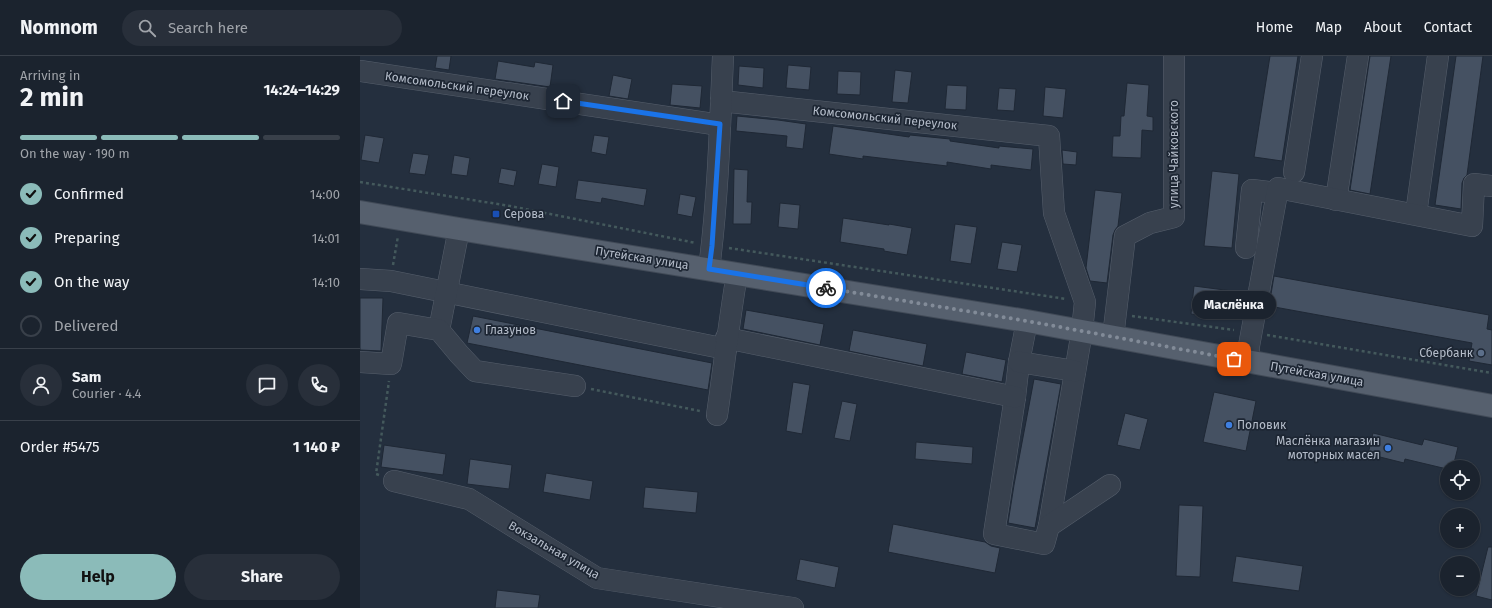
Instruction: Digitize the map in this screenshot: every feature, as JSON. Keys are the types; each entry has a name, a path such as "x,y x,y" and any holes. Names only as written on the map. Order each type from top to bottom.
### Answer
{"main road":[{"name":"Путейская улица","path":"360,212 1027,321 1492,406"}],"street":[{"path":"709,269 712,246 723,56"},
{"name":"улица Чайковского","path":"1113,337 1126,236 1150,223 1174,217 1174,56"},
{"path":"1294,172 1312,56"},
{"path":"1336,200 1358,56"},
{"path":"1416,214 1438,56"},
{"name":"Комсомольский переулок","path":"360,71 720,124"},
{"name":"Комсомольский переулок","path":"721,101 1049,136 1054,213 1085,302"},
{"path":"1248,362 1278,188 1472,226 1474,184 1492,186"},
{"path":"1246,248 1252,190 1277,193"},
{"path":"439,330 445,292 459,229"},
{"path":"717,414 737,274"},
{"path":"360,279 391,281 1016,397"},
{"path":"1027,321 1019,362 1016,397 994,534 1044,544 1049,526 1082,331 1085,302"},
{"path":"360,362 391,364 398,323 439,330 475,371 575,386"},
{"path":"1019,362 1075,371"},
{"name":"Вокзальная улица","path":"394,481 469,499 597,578 793,608"},
{"path":"1049,526 1110,485"}],"path":[{"path":"360,182 510,206 712,246 1085,302"},
{"path":"391,281 399,231"},
{"path":"1116,314 1252,332 1492,373"},
{"path":"391,364 376,474 394,481"},
{"path":"575,386 717,414"}],"building":[{"path":"437,56 451,56 449,70 435,68"},
{"path":"1270,56 1298,56 1282,161 1254,157"},
{"path":"1370,56 1391,56 1370,194 1350,190"},
{"path":"1456,56 1483,56 1467,175 1462,183 1461,209 1435,205"},
{"path":"498,61 534,67 535,62 553,65 550,87 495,79"},
{"path":"788,65 811,67 809,90 786,88"},
{"path":"739,66 764,68 763,88 738,85"},
{"path":"895,70 912,72 908,103 892,102"},
{"path":"838,71 861,72 860,95 837,94"},
{"path":"613,75 632,79 628,99 609,96"},
{"path":"1127,83 1149,85 1147,116 1153,117 1153,131 1142,130 1141,158 1112,157 1113,136 1120,136 1121,116 1124,116"},
{"path":"672,84 702,86 700,108 670,105"},
{"path":"947,85 967,86 966,110 945,109"},
{"path":"1045,87 1066,89 1063,118 1043,116"},
{"path":"999,88 1016,89 1014,111 997,110"},
{"path":"737,116 806,124 803,149 786,147 787,136 736,131"},
{"path":"833,126 909,137 910,135 950,139 950,141 999,148 999,146 1033,149 1031,170 991,165 991,169 947,162 947,166 863,156 863,159 829,154"},
{"path":"365,135 384,138 379,163 361,160"},
{"path":"594,135 609,137 606,155 591,152"},
{"path":"1062,150 1077,152 1076,165 1063,164"},
{"path":"413,153 429,155 425,175 409,173"},
{"path":"454,155 470,158 467,176 451,174"},
{"path":"542,164 559,167 556,187 538,184"},
{"path":"501,168 517,171 514,186 498,183"},
{"path":"734,169 748,170 747,202 752,202 751,224 733,224"},
{"path":"1212,171 1239,174 1232,248 1204,246"},
{"path":"578,180 647,189 644,206 602,198 601,203 575,199"},
{"path":"1095,190 1122,193 1118,226 1113,235 1107,283 1090,281 1086,268"},
{"path":"680,194 696,197 692,217 677,214"},
{"path":"780,203 800,205 798,229 778,227"},
{"path":"843,218 912,228 907,255 884,251 884,249 840,242"},
{"path":"955,224 977,227 971,264 950,261"},
{"path":"1002,242 1022,245 1017,272 997,269"},
{"path":"1274,276 1489,315 1487,329 1492,330 1492,365 1469,361 1472,343 1269,306"},
{"path":"1194,286 1240,292 1237,319 1191,314"},
{"path":"360,298 383,298 381,351 360,350"},
{"path":"746,310 824,324 820,345 743,329"},
{"path":"473,316 712,363 708,390 467,343"},
{"path":"853,330 927,344 923,366 849,351"},
{"path":"966,352 1006,360 1002,382 962,374"},
{"path":"1034,379 1061,384 1035,528 1008,523"},
{"path":"793,382 810,385 802,434 786,431"},
{"path":"1214,392 1256,401 1246,451 1203,442"},
{"path":"842,401 857,404 850,441 834,438"},
{"path":"1125,413 1148,419 1140,450 1117,445"},
{"path":"1373,433 1422,445 1424,439 1458,447 1455,460 1440,460 1440,467 1405,459 1404,463 1368,454"},
{"path":"916,442 973,447 972,464 915,459"},
{"path":"384,445 446,454 443,475 381,467"},
{"path":"470,459 512,465 509,489 467,484"},
{"path":"546,473 593,481 590,500 543,492"},
{"path":"645,487 698,492 696,513 643,508"},
{"path":"1179,505 1203,506 1200,577 1176,576"},
{"path":"893,524 985,542 991,546 1000,548 995,573 888,552"},
{"path":"1488,547 1492,547 1492,600 1476,596 1480,596 1480,580"},
{"path":"1236,556 1303,566 1299,591 1232,582"},
{"path":"800,559 839,567 835,588 796,580"},
{"path":"497,590 540,595 538,608 495,608"}],"way so far":[{"path":"826,288 1027,321 1234,359"}],"place":[{"name":"Серова","path":"496,214"},
{"name":"Глазунов","path":"477,330"},
{"name":"Сбербанк","path":"1481,353"},
{"name":"Маслёнка","path":"1234,359"},
{"name":"Половик","path":"1229,425"},
{"name":"Маслёнка магазин моторных масел","path":"1388,448"}],"route":[{"path":"563,101 720,124 712,246 709,269 826,288"}]}
